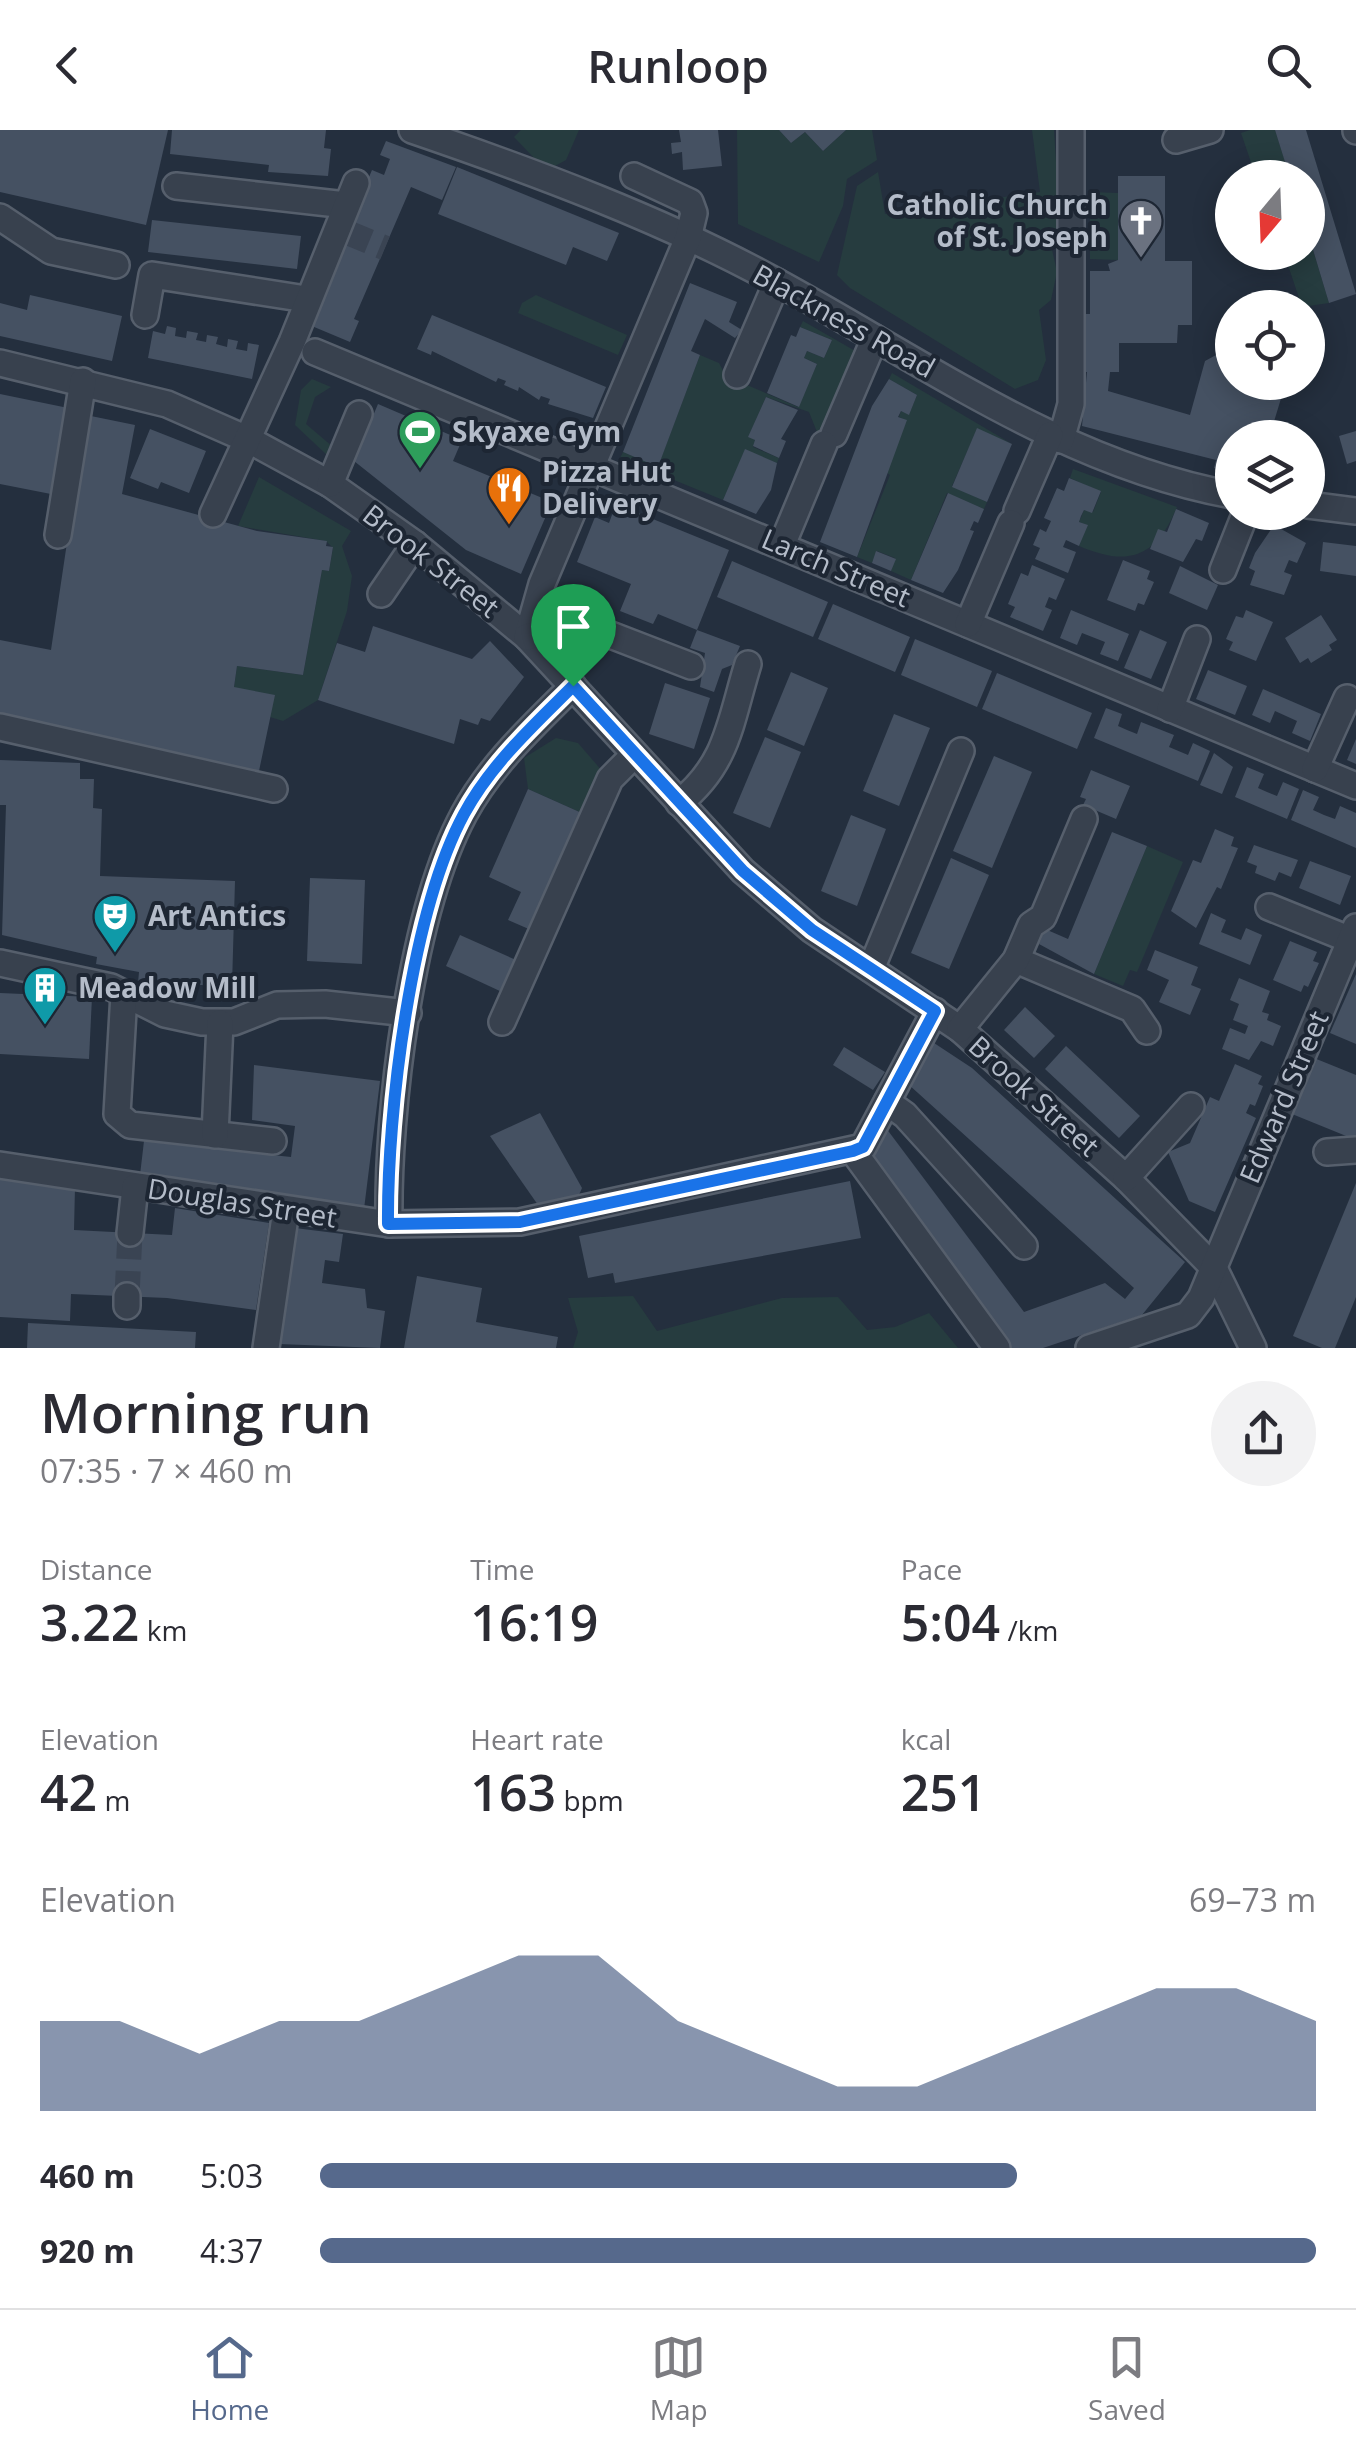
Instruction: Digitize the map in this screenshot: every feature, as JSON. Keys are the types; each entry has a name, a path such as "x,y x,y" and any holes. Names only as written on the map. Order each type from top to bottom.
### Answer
{"street":[{"name":"Blackness Road","path":"412,130 447,137 688,238 777,282 1056,437 1193,488 1215,492"},
{"path":"1176,140 1210,130"},
{"path":"968,624 1014,517 1071,404 1072,132"},
{"path":"527,636 542,584 688,238 694,213 690,202 634,176"},
{"path":"176,186 346,212 249,440 213,514"},
{"path":"0,217 51,252 116,265"},
{"path":"145,315 152,275 306,299"},
{"path":"736,375 777,282"},
{"path":"782,545 875,338"},
{"name":"Larch Street","path":"315,352 590,470 621,478 1356,786"},
{"name":"Brook Street","path":"0,363 168,404 249,440 330,484 415,544 527,636 743,871 812,930 960,1030 1126,1178 1214,1268 1254,1348"},
{"path":"58,535 84,381"},
{"path":"330,484 359,414"},
{"path":"1325,508 1356,511"},
{"path":"1223,570 1239,530"},
{"path":"381,594 415,544"},
{"path":"527,636 577,622 691,666"},
{"path":"1170,709 1198,639"},
{"path":"678,803 706,781 716,766 748,664"},
{"path":"388,1224 388,1165 408,1013 436,879 464,813 505,754 573,686"},
{"path":"1315,769 1346,698"},
{"path":"0,727 274,789"},
{"path":"871,969 962,752"},
{"path":"502,1022 610,779 634,756"},
{"path":"960,1030 1016,960 1030,925 1043,917 1084,819"},
{"path":"1269,907 1353,933"},
{"name":"Edward Street","path":"1089,1348 1188,1316 1214,1268 1353,933"},
{"path":"1016,960 1132,1009 1147,1030"},
{"path":"0,963 65,974 124,994 165,1014 220,1023 278,1005 325,1004 408,1013"},
{"path":"124,994 118,1114 130,1125 273,1141"},
{"path":"935,1011 863,1147 853,1151 997,1348"},
{"path":"215,1134 220,1023"},
{"path":"887,1102 906,1115 1024,1246"},
{"path":"1126,1178 1191,1106"},
{"path":"1327,1152 1356,1150"},
{"name":"Douglas Street","path":"0,1165 388,1224 520,1222 853,1151"},
{"path":"130,1233 135,1186"},
{"path":"266,1348 286,1210"}],"green space":[{"path":"521,130 579,130 566,160 555,166 535,159 514,137"},
{"path":"737,130 779,130 791,143 805,132 823,151 846,130 872,130 877,160 847,179 843,206 819,262 738,224"},
{"path":"1032,130 1054,130 1060,226 1051,245 1057,272 1051,300 1039,310 1046,360 1038,380 1015,389 850,288 837,275 857,186 878,172 885,214 1040,192"},
{"path":"1275,130 1285,160 1250,160 1241,133"},
{"path":"1090,192 1118,193 1118,260 1090,259"},
{"path":"1290,270 1319,270 1329,303 1325,304 1325,290 1296,290"},
{"path":"536,295 627,335 618,355 518,313 522,303"},
{"path":"803,321 857,352 819,437 809,412 766,397 749,436 755,440 753,447 779,458 777,463 745,450 723,500 620,458 623,452 658,466 700,355 719,363 726,376 798,407 817,364 804,358 807,351 824,358 832,340 800,327"},
{"path":"892,373 1012,444 977,429 952,486 987,502 984,509 947,493 911,580 891,571 895,558 877,551 872,563 857,557 890,475 886,472 906,420 899,417 901,411 909,414 917,395 889,379"},
{"path":"312,379 331,387 315,397 306,424 333,447 328,456 295,425 301,390"},
{"path":"1073,469 1177,507 1160,538 1138,554 1126,556 1079,546 1087,525 1079,522 1084,510 1093,512 1101,492 1070,478"},
{"path":"259,477 351,531 342,546 352,576 347,611 318,700 283,721 270,717 234,687 237,666 303,675 322,570 329,571 333,548 326,541 238,526"},
{"path":"556,738 578,743 603,772 584,814 528,789 524,758"},
{"path":"1147,846 1183,862 1137,972 1130,970 1123,986 1094,974"},
{"path":"633,1296 657,1331 782,1298 838,1297 867,1330 895,1327 929,1313 958,1348 573,1348 578,1332 568,1298"}],"building":[{"path":"0,130 168,130 146,225 0,192"},
{"path":"172,130 326,130 324,148 331,149 328,176 268,172 269,165 170,154"},
{"path":"679,130 718,130 722,166 683,170 682,152 672,154 671,143 681,142"},
{"path":"779,130 846,130 823,151 805,132 791,143"},
{"path":"1275,130 1306,130 1315,160 1284,160"},
{"path":"386,141 456,167 442,200 411,187 354,319 359,321 350,342 307,324 372,170 384,175 390,159 380,155"},
{"path":"457,167 619,233 607,261 573,247 566,265 438,214"},
{"path":"1118,176 1165,176 1165,261 1192,261 1192,325 1178,325 1177,343 1119,343 1119,372 1110,372 1108,391 1190,415 1205,361 1215,356 1215,400 1281,400 1274,420 1215,420 1215,460 1082,426 1087,372 1082,372 1083,314 1090,314 1090,271 1110,271 1108,264 1118,260"},
{"path":"1325,192 1356,294 1329,303 1319,270 1325,270"},
{"path":"152,220 301,236 297,269 148,252"},
{"path":"690,283 737,302 729,322 742,330 735,338 705,319 691,351 700,355 658,467 623,452"},
{"path":"30,295 122,316 112,361 0,336 0,303 27,310"},
{"path":"432,315 606,387 593,418 548,404 550,399 541,396 539,400 519,387 518,391 504,385 506,381 498,378 496,382 432,351 431,355 417,349"},
{"path":"167,326 176,328 175,336 186,338 187,331 198,333 196,340 206,342 207,335 218,337 216,344 227,347 228,339 238,341 236,349 247,351 248,343 259,345 252,379 148,358 153,331 165,334"},
{"path":"800,327 832,340 824,358 807,351 804,358 817,364 799,407 767,393 791,335 796,337"},
{"path":"889,379 917,395 909,415 901,411 898,417 907,420 857,557 820,542 872,406"},
{"path":"0,394 73,409 56,495 0,484"},
{"path":"766,397 798,410 781,439 786,441 779,458 753,446 755,440 748,437"},
{"name":"Skyaxe Gym","path":"378,404 462,440 453,461 552,502 521,574 466,550 354,461"},
{"path":"86,415 135,425 122,494 257,531 327,541 326,546 333,547 329,571 322,570 303,675 237,666 234,687 275,695 259,771 0,718 0,640 51,650"},
{"path":"977,428 1012,444 987,502 952,487"},
{"path":"150,429 206,451 189,493 161,482 158,489 130,478"},
{"path":"1356,431 1356,461 1347,464 1339,436"},
{"path":"745,449 777,463 771,490 756,514 723,500"},
{"path":"1069,478 1101,491 1092,513 1084,510 1081,516 1079,522 1088,525 1079,546 1066,540 1063,547 1076,552 1068,573 1035,559 1040,548 1033,545 1040,529 1046,532 1051,521 1044,518 1057,488 1064,491"},
{"path":"948,493 984,509 978,523 974,521 970,530 974,531 958,570 943,593 911,580"},
{"path":"616,504 729,550 697,630 658,614 653,624 620,611 631,584 577,562 595,517 609,523"},
{"path":"1176,509 1209,523 1202,541 1196,539 1183,562 1150,549 1158,529 1167,532"},
{"path":"1271,530 1283,530 1306,543 1297,563 1289,560 1284,572 1292,575 1284,595 1250,585 1255,571 1249,568"},
{"path":"1323,542 1356,546 1356,576 1320,571"},
{"path":"876,551 896,559 891,571 872,563"},
{"path":"1123,560 1150,571 1147,579 1154,582 1144,605 1138,603 1135,611 1107,600"},
{"path":"732,561 828,602 813,637 717,597"},
{"path":"1032,565 1065,579 1056,600 1049,597 1045,607 1052,610 1043,631 1010,617 1015,607 1008,604 1021,573 1028,576"},
{"path":"1180,566 1218,585 1207,610 1169,593"},
{"path":"833,604 910,637 895,672 818,639"},
{"path":"1071,610 1129,634 1118,661 1100,654 1105,642 1082,633 1077,645 1060,638"},
{"path":"1246,610 1273,622 1256,661 1229,650 1233,642 1226,639 1236,616 1243,618"},
{"path":"1321,615 1337,640 1329,645 1332,650 1311,663 1308,658 1300,663 1285,638"},
{"path":"373,626 472,659 490,641 524,677 490,721 481,718 478,725 460,719 454,744 318,700 337,643 365,652"},
{"path":"697,630 740,646 732,665 722,669 714,692 700,687 705,653 690,648"},
{"path":"1140,630 1167,642 1151,679 1124,668"},
{"path":"915,639 992,671 977,707 901,675"},
{"path":"1208,670 1247,686 1235,715 1196,699"},
{"path":"791,672 828,688 804,746 767,730"},
{"path":"997,673 1092,713 1077,749 982,709"},
{"path":"665,683 710,698 694,749 649,734"},
{"path":"1263,689 1321,714 1310,741 1292,733 1297,721 1275,711 1270,723 1252,715"},
{"path":"1106,708 1122,714 1118,726 1127,730 1137,734 1141,722 1174,735 1169,747 1188,755 1193,743 1210,751 1198,781 1094,738"},
{"path":"894,714 930,728 899,806 863,791"},
{"path":"765,737 801,752 770,828 733,813"},
{"path":"1356,739 1356,764 1347,760"},
{"path":"1214,753 1233,767 1222,794 1200,785"},
{"path":"994,756 1032,772 992,868 953,851"},
{"path":"0,760 80,763 80,779 94,779 93,808 102,809 100,876 235,881 232,986 138,983 139,972 96,964 97,957 2,935 6,805 0,805"},
{"path":"1247,767 1264,774 1258,788 1267,792 1277,796 1283,782 1299,789 1287,819 1235,797"},
{"path":"1091,770 1130,786 1116,819 1083,805 1086,799 1080,797"},
{"path":"528,789 584,814 531,930 508,920 521,892 489,877"},
{"path":"1303,790 1319,797 1313,810 1324,815 1335,819 1340,806 1356,813 1356,848 1291,820"},
{"path":"851,815 886,829 857,906 821,891"},
{"path":"1215,829 1234,837 1231,846 1238,848 1221,889 1217,887 1196,928 1171,911 1193,860 1201,863"},
{"path":"1112,832 1147,846 1094,974 1039,944 1045,929 1068,939"},
{"path":"1254,845 1298,860 1291,877 1279,872 1275,881 1255,873 1257,866 1247,862"},
{"path":"951,858 989,875 949,969 911,953"},
{"path":"1310,861 1351,876 1340,905 1299,888"},
{"path":"310,878 365,880 362,964 307,961"},
{"path":"1211,913 1226,920 1221,932 1241,940 1246,928 1262,935 1250,965 1199,944"},
{"path":"460,935 516,960 502,992 446,966"},
{"path":"1290,941 1317,952 1313,961 1319,963 1308,987 1304,985 1301,992 1273,980"},
{"path":"1155,950 1198,967 1191,985 1201,989 1190,1015 1159,1002 1169,980 1147,970"},
{"path":"1356,974 1356,1044 1330,1033"},
{"path":"1239,978 1270,991 1262,1012 1269,1014 1267,1020 1281,1026 1273,1046 1261,1041 1249,1060 1222,1049 1230,1028 1245,1034 1248,1026 1233,1020 1239,1004 1230,1000"},
{"name":"Meadow Mill","path":"0,993 92,997 89,1059 0,1054"},
{"path":"1025,1007 1055,1036 1034,1058 1004,1030"},
{"path":"931,1041 972,1068 1185,1262 1142,1315 1043,1348 1012,1348 871,1157 886,1128 1024,1312 1105,1283 1125,1299 1134,1288 908,1084"},
{"path":"1066,1046 1140,1116 1119,1138 1045,1069"},
{"path":"844,1047 885,1072 873,1090 833,1065"},
{"path":"1314,1058 1356,1075 1356,1140 1292,1114"},
{"path":"1235,1064 1262,1076 1258,1084 1263,1086 1255,1106 1250,1104 1246,1113 1256,1118 1215,1212 1189,1201 1168,1152 1190,1143 1210,1097 1219,1101"},
{"path":"254,1065 380,1081 364,1209 196,1188 197,1182 140,1175 144,1141 291,1157 295,1126 252,1120"},
{"path":"540,1113 582,1188 578,1197 538,1205 490,1136"},
{"path":"0,1176 75,1187 74,1230 172,1235 175,1208 269,1223 256,1310 167,1298 71,1294 70,1321 0,1317"},
{"path":"850,1181 861,1238 615,1283 613,1273 588,1278 579,1236"},
{"path":"1356,1183 1356,1297 1335,1348 1322,1348 1293,1336"},
{"path":"295,1228 343,1234 339,1262 325,1260 322,1283 365,1289 367,1308 385,1311 380,1348 279,1344"},
{"path":"417,1276 482,1288 476,1322 558,1337 556,1348 404,1348"},
{"path":"28,1323 196,1332 195,1348 27,1348"}],"tunnel":[{"path":"346,232 385,248"},
{"path":"127,1296 130,1233"}],"place":[{"name":"Catholic Church of St. Joseph","path":"1141,259"},
{"name":"Skyaxe Gym","path":"420,470"},
{"name":"Pizza Hut Delivery","path":"509,526"},
{"name":"Art Antics","path":"115,954"},
{"name":"Meadow Mill","path":"45,1026"}],"route":[{"path":"573,686 743,871 812,930 935,1011 863,1147 853,1151 606,1200 520,1222 388,1224 388,1165 405,1029 436,879 464,813 505,754 573,686"}]}
